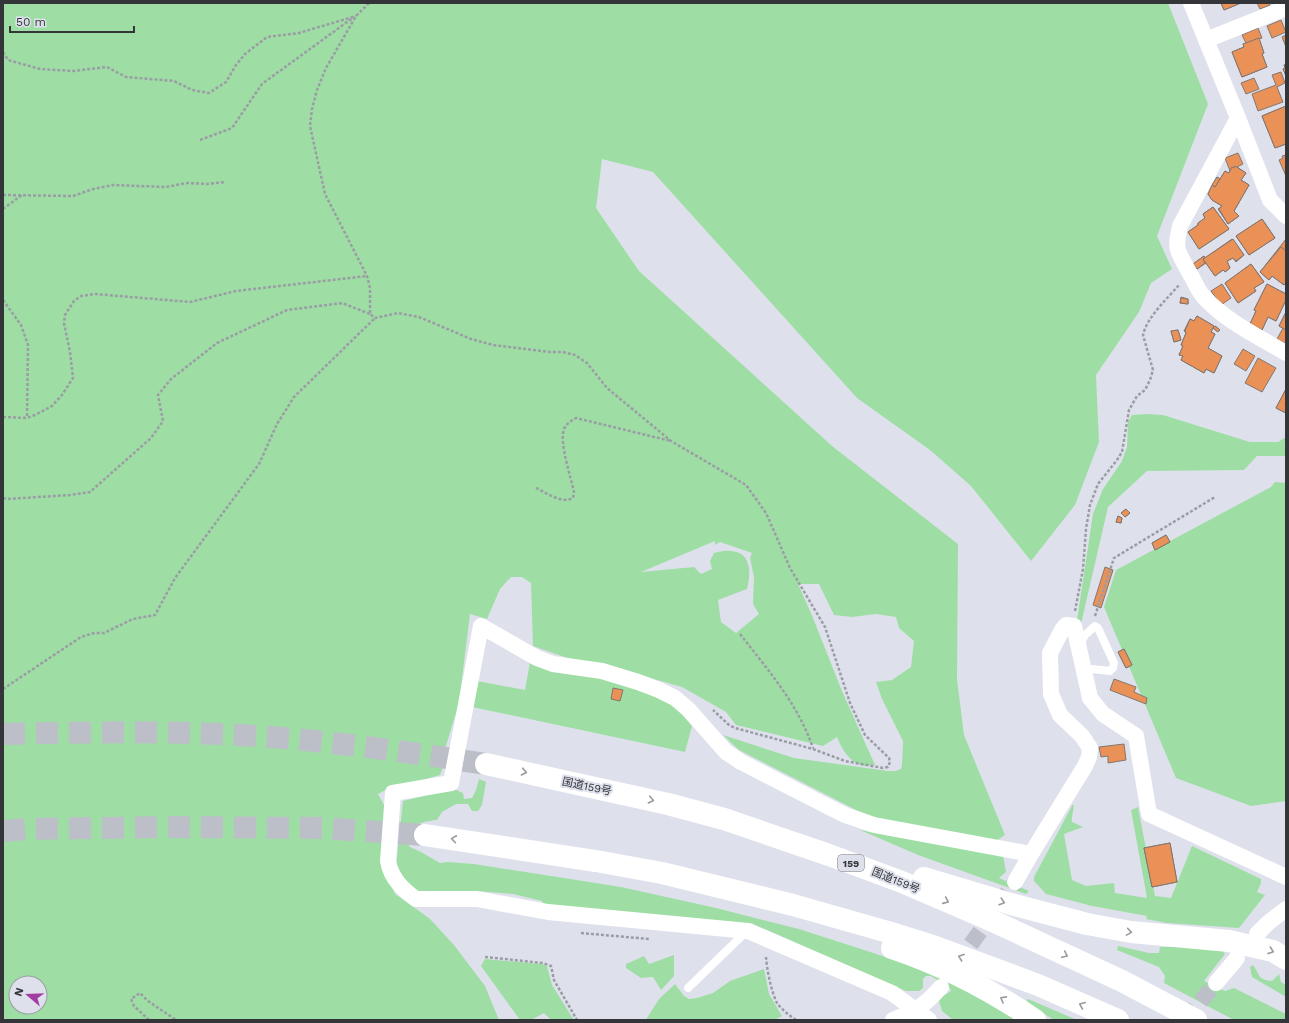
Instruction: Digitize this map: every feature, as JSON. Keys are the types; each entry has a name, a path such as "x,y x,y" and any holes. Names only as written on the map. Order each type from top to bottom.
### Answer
{"highway":[{"name":"国道159号","path":"486,764 668,804 724,819 829,855 902,882 997,923 1122,981 1196,1020"},
{"name":"159","path":"724,819 1011,904 1087,924 1131,932 1229,941 1273,951 1286,959"},
{"path":"424,835 596,861 662,873 793,904 933,946 1038,985 1118,1020"},
{"path":"487,844 656,883 850,934 909,953 968,980 1010,1003 1035,1020"}],"street":[{"path":"1191,3 1270,200 1286,216"},
{"path":"1206,40 1286,8"},
{"path":"1238,118 1180,226 1177,238 1177,250 1202,295 1216,310 1228,319 1286,353"},
{"path":"1015,882 1030,854 1085,766 1089,757 1090,748 1088,744 1082,736 1060,715 1051,694 1050,653 1066,625 1074,626 1090,698 1103,714 1136,736 1149,814 1286,878"},
{"path":"929,1020 892,993 748,931 548,912 477,899 416,899 394,878 388,861 393,793 451,783 481,626 537,658 553,664 602,671 638,682 675,698 689,710 726,752 741,762 845,815 874,825 1030,854"},
{"path":"1257,934 1286,909"},
{"path":"1216,983 1237,958"},
{"path":"893,1020 916,1011 930,1000 941,987"}],"lane":[{"path":"1079,646 1085,635 1095,626 1098,628 1114,663 1113,668 1110,671 1083,668"},
{"path":"688,988 748,931"}],"path":[{"path":"200,140 232,128 262,84 356,16 369,3"},
{"path":"3,52 8,60 40,69 73,71 107,67 126,76 174,81 192,90 209,93 226,82 236,65 245,54 267,37 299,33 356,16"},
{"path":"356,16 326,68 317,90 312,109 310,126 325,194 367,276 370,288 370,314"},
{"path":"3,195 73,196 93,189 112,185 166,187 187,183 207,184 226,182"},
{"path":"3,209 22,195"},
{"path":"1074,626 1073,620 1082,569 1090,505 1098,484 1122,452 1129,410 1137,396 1145,390 1153,370 1144,330 1149,320 1190,272"},
{"path":"3,417 27,418 52,406 62,395 73,378 70,352 64,323 65,315 74,302 81,296 95,294 190,302 236,291 367,276"},
{"path":"3,300 21,325 28,345 27,418"},
{"path":"3,498 7,499 90,492 136,453 151,438 159,427 163,421 158,395 170,379 216,343 287,310 342,302 370,314 375,318"},
{"path":"3,689 81,637 94,633 104,633 133,619 155,615 175,578 259,464 279,419 294,398 375,318 398,313 419,316 471,339 494,345 550,352 563,352 575,355 587,363 607,388 671,441 746,485 766,513 790,568 825,627 850,703 865,734 889,758 890,762 888,766 876,768 845,761 813,749 735,728 729,725 712,709"},
{"path":"536,488 559,499 568,500 573,498 574,492 564,447 564,430 569,422 576,418 671,441"},
{"path":"1090,629 1114,558 1215,497"},
{"path":"740,634 781,685 807,731 813,749"},
{"path":"769,940 765,951 767,972 777,1003 783,1010 796,1020"},
{"path":"485,957 542,962 551,966 554,980 577,1020"},
{"path":"148,1020 134,1006 131,999 140,993 148,1001 176,1020"}],"green space":[{"path":"3,3 1168,3 1208,104 1157,236 1172,269 1151,283 1139,312 1096,375 1099,442 1075,505 1031,561 971,486 930,450 857,398 653,172 602,159 596,208 639,271 832,446 958,544 957,679 964,735 1005,835 996,841 872,817 739,750 723,735 794,758 888,771 901,769 903,741 882,699 876,682 892,680 911,667 914,641 899,628 896,617 876,614 852,617 834,615 819,584 798,584 842,691 875,765 865,766 855,763 847,755 837,737 823,746 736,725 726,712 682,687 598,663 573,660 533,646 531,583 522,577 511,577 500,589 487,619 470,614 459,703 442,759 442,770 440,775 419,781 395,785 378,794 384,805 383,866 395,894 429,918 454,945 485,986 499,1020 3,1020","holes":["715,541 715,545 720,542 752,553 750,558 754,577 753,604 759,614 736,633 721,622 718,600 747,589 749,570 746,559 742,555 737,552 728,551 714,553 710,561 712,569 701,574 694,567 641,572"]},
{"path":"1132,415 1163,415 1250,442 1278,442 1286,437 1286,456 1257,456 1244,470 1147,471 1108,507 1081,624 1077,620 1093,514 1103,489 1122,461 1127,447 1128,422"},
{"path":"1275,482 1286,483 1286,801 1251,806 1176,778 1104,607 1116,570 1271,487"},
{"path":"530,662 614,680 673,704 692,726 685,752 472,707 477,681 525,690"},
{"path":"479,779 486,782 482,805 478,811 472,811 468,804 456,804 442,812 437,820 418,824 411,830 405,839 410,847 440,863 448,862 474,864 621,887 716,908 799,929 932,972 1022,1020 953,1020 942,1011 939,1001 940,998 951,991 950,988 931,976 926,976 923,979 923,988 919,991 906,991 751,923 737,923 544,905 542,901 513,894 477,891 415,893 396,866 403,801 454,789 463,793 464,799 472,798"},
{"path":"1073,804 1074,808 1072,822 1083,827 1064,834 1072,880 1086,886 1114,883 1115,893 1147,898 1131,810 1138,807 1155,896 1171,898 1192,846 1261,879 1257,892 1265,895 1239,928 1167,923 1146,919 1147,916 1092,906 1046,894 1034,881 1034,877"},
{"path":"860,830 1003,855 1006,872 999,878 1029,891 1026,894 918,855"},
{"path":"1118,946 1149,953 1159,953 1160,947 1204,947 1223,951 1225,954 1204,981 1225,991 1234,988 1286,1014 1286,1020 1234,1020 1164,983 1165,976 1159,967 1117,950"},
{"path":"674,955 674,976 661,990 653,977 641,978 626,968 626,964 644,956 649,964"},
{"path":"485,959 542,964 547,966 552,985 574,1020 551,1020 544,1013 531,1020 520,1020 481,966"},
{"path":"1253,965 1260,976 1264,979 1272,981 1279,974 1281,982 1286,985 1286,997 1252,977 1250,967"},
{"path":"764,969 769,994 782,1016 774,1020 647,1020 659,999 675,984 684,996 689,999 697,998 713,993 730,981"},
{"path":"1028,999 1077,1020 1054,1020 1026,1002"}],"building":[{"path":"1221,3 1241,3 1224,10"},
{"path":"1221,3 1241,3 1224,10"},
{"path":"1257,3 1269,3 1270,5 1260,9"},
{"path":"1281,20 1286,32 1272,38 1267,26"},
{"path":"1258,28 1262,38 1259,39 1264,53 1262,54 1267,67 1242,77 1232,52 1244,47 1243,44 1246,43 1242,35"},
{"path":"1286,35 1286,47 1282,37"},
{"path":"1259,38 1264,53 1262,54 1267,67 1242,77 1232,52 1244,47 1243,44"},
{"path":"1286,64 1286,76 1283,69 1285,68 1284,65"},
{"path":"1286,64 1286,76 1283,69 1285,68 1284,65"},
{"path":"1281,72 1285,83 1277,87 1283,102 1258,111 1252,94 1276,85 1272,75"},
{"path":"1254,78 1259,89 1246,94 1241,83"},
{"path":"1286,106 1286,144 1275,148 1262,116"},
{"path":"1286,106 1286,144 1275,148 1262,116"},
{"path":"1238,153 1243,164 1237,167 1246,173 1241,180 1249,185 1234,211 1239,216 1228,224 1218,209 1222,206 1212,200 1208,194 1217,177 1220,179 1225,171 1228,173 1230,171 1225,158"},
{"path":"1286,155 1286,176 1279,160 1283,158 1282,156"},
{"path":"1235,166 1246,173 1241,180 1249,185 1234,211 1239,216 1228,224 1219,209 1222,206 1212,200 1208,194 1212,185 1215,187 1225,171 1229,173 1232,167 1234,168"},
{"path":"1217,177 1220,179 1215,187 1212,185"},
{"path":"1213,207 1229,229 1199,249 1188,232 1205,218 1203,214"},
{"path":"1213,207 1229,229 1199,249 1188,232 1205,218 1203,214"},
{"path":"1262,219 1275,238 1249,255 1236,236"},
{"path":"1262,219 1275,238 1249,255 1236,236"},
{"path":"1232,239 1244,255 1236,262 1233,258 1227,261 1230,268 1225,272 1223,270 1215,276 1206,263 1197,269 1193,264 1204,256 1205,258"},
{"path":"1233,239 1244,255 1236,261 1233,258 1227,261 1230,268 1225,272 1223,270 1215,276 1203,259"},
{"path":"1286,239 1286,282 1284,285 1272,276 1269,280 1260,272"},
{"path":"1281,247 1286,251 1286,282 1284,285 1272,276 1269,280 1260,272"},
{"path":"1204,256 1205,258 1203,259 1205,263 1197,269 1193,264"},
{"path":"1251,264 1264,282 1254,288 1256,291 1238,303 1225,283"},
{"path":"1251,264 1264,282 1254,288 1256,291 1238,303 1225,283"},
{"path":"1222,284 1231,298 1221,305 1211,291"},
{"path":"1267,284 1286,294 1286,300 1276,321 1268,317 1262,330 1250,324 1256,311 1254,310"},
{"path":"1267,284 1286,294 1286,300 1276,321 1268,317 1262,330 1250,324 1256,311 1254,310"},
{"path":"1181,297 1188,299 1188,304 1180,303"},
{"path":"1181,298 1188,299 1188,304 1180,303"},
{"path":"1286,312 1286,344 1277,339 1283,328 1279,326"},
{"path":"1286,312 1286,330 1279,326"},
{"path":"1197,316 1214,326 1211,332 1215,334 1208,348 1222,356 1214,373 1206,369 1204,373 1181,360 1183,356 1179,355 1186,333 1184,331 1190,319 1194,321"},
{"path":"1197,316 1214,326 1211,332 1215,334 1208,348 1222,356 1214,373 1206,369 1204,373 1181,360 1183,356 1179,355 1183,346 1181,345 1186,333 1185,331 1190,319 1194,321"},
{"path":"1215,326 1220,330 1218,332 1213,328"},
{"path":"1215,326 1220,330 1218,332 1213,328"},
{"path":"1178,330 1181,340 1174,342 1171,331"},
{"path":"1178,330 1181,340 1174,342 1171,331"},
{"path":"1243,349 1255,356 1246,371 1234,364"},
{"path":"1258,358 1276,368 1262,392 1245,383"},
{"path":"1286,389 1286,413 1276,408"},
{"path":"1286,389 1286,413 1276,408"},
{"path":"1126,509 1130,513 1125,517 1121,513"},
{"path":"1126,509 1130,513 1125,517 1121,513"},
{"path":"1118,516 1122,518 1121,523 1116,522"},
{"path":"1118,516 1122,518 1121,523 1116,522"},
{"path":"1166,535 1170,542 1155,550 1152,543"},
{"path":"1166,535 1170,542 1155,550 1152,543"},
{"path":"1105,567 1113,570 1101,608 1093,605"},
{"path":"1124,649 1132,665 1126,668 1118,652"},
{"path":"1124,649 1132,665 1126,668 1118,652"},
{"path":"1114,679 1136,687 1134,692 1147,698 1146,704 1110,690"},
{"path":"613,688 623,690 620,701 611,699"},
{"path":"1124,744 1126,760 1108,763 1108,756 1101,757 1099,747"},
{"path":"1170,843 1177,882 1152,887 1144,848"},
{"path":"1170,843 1177,882 1152,887 1144,848"}],"tunnel":[{"path":"3,734 148,732 258,736 318,741 486,764"},
{"path":"3,831 26,829 170,827 323,828 425,835"},
{"path":"957,964 1015,882"},
{"path":"1185,1020 1216,983"}]}
